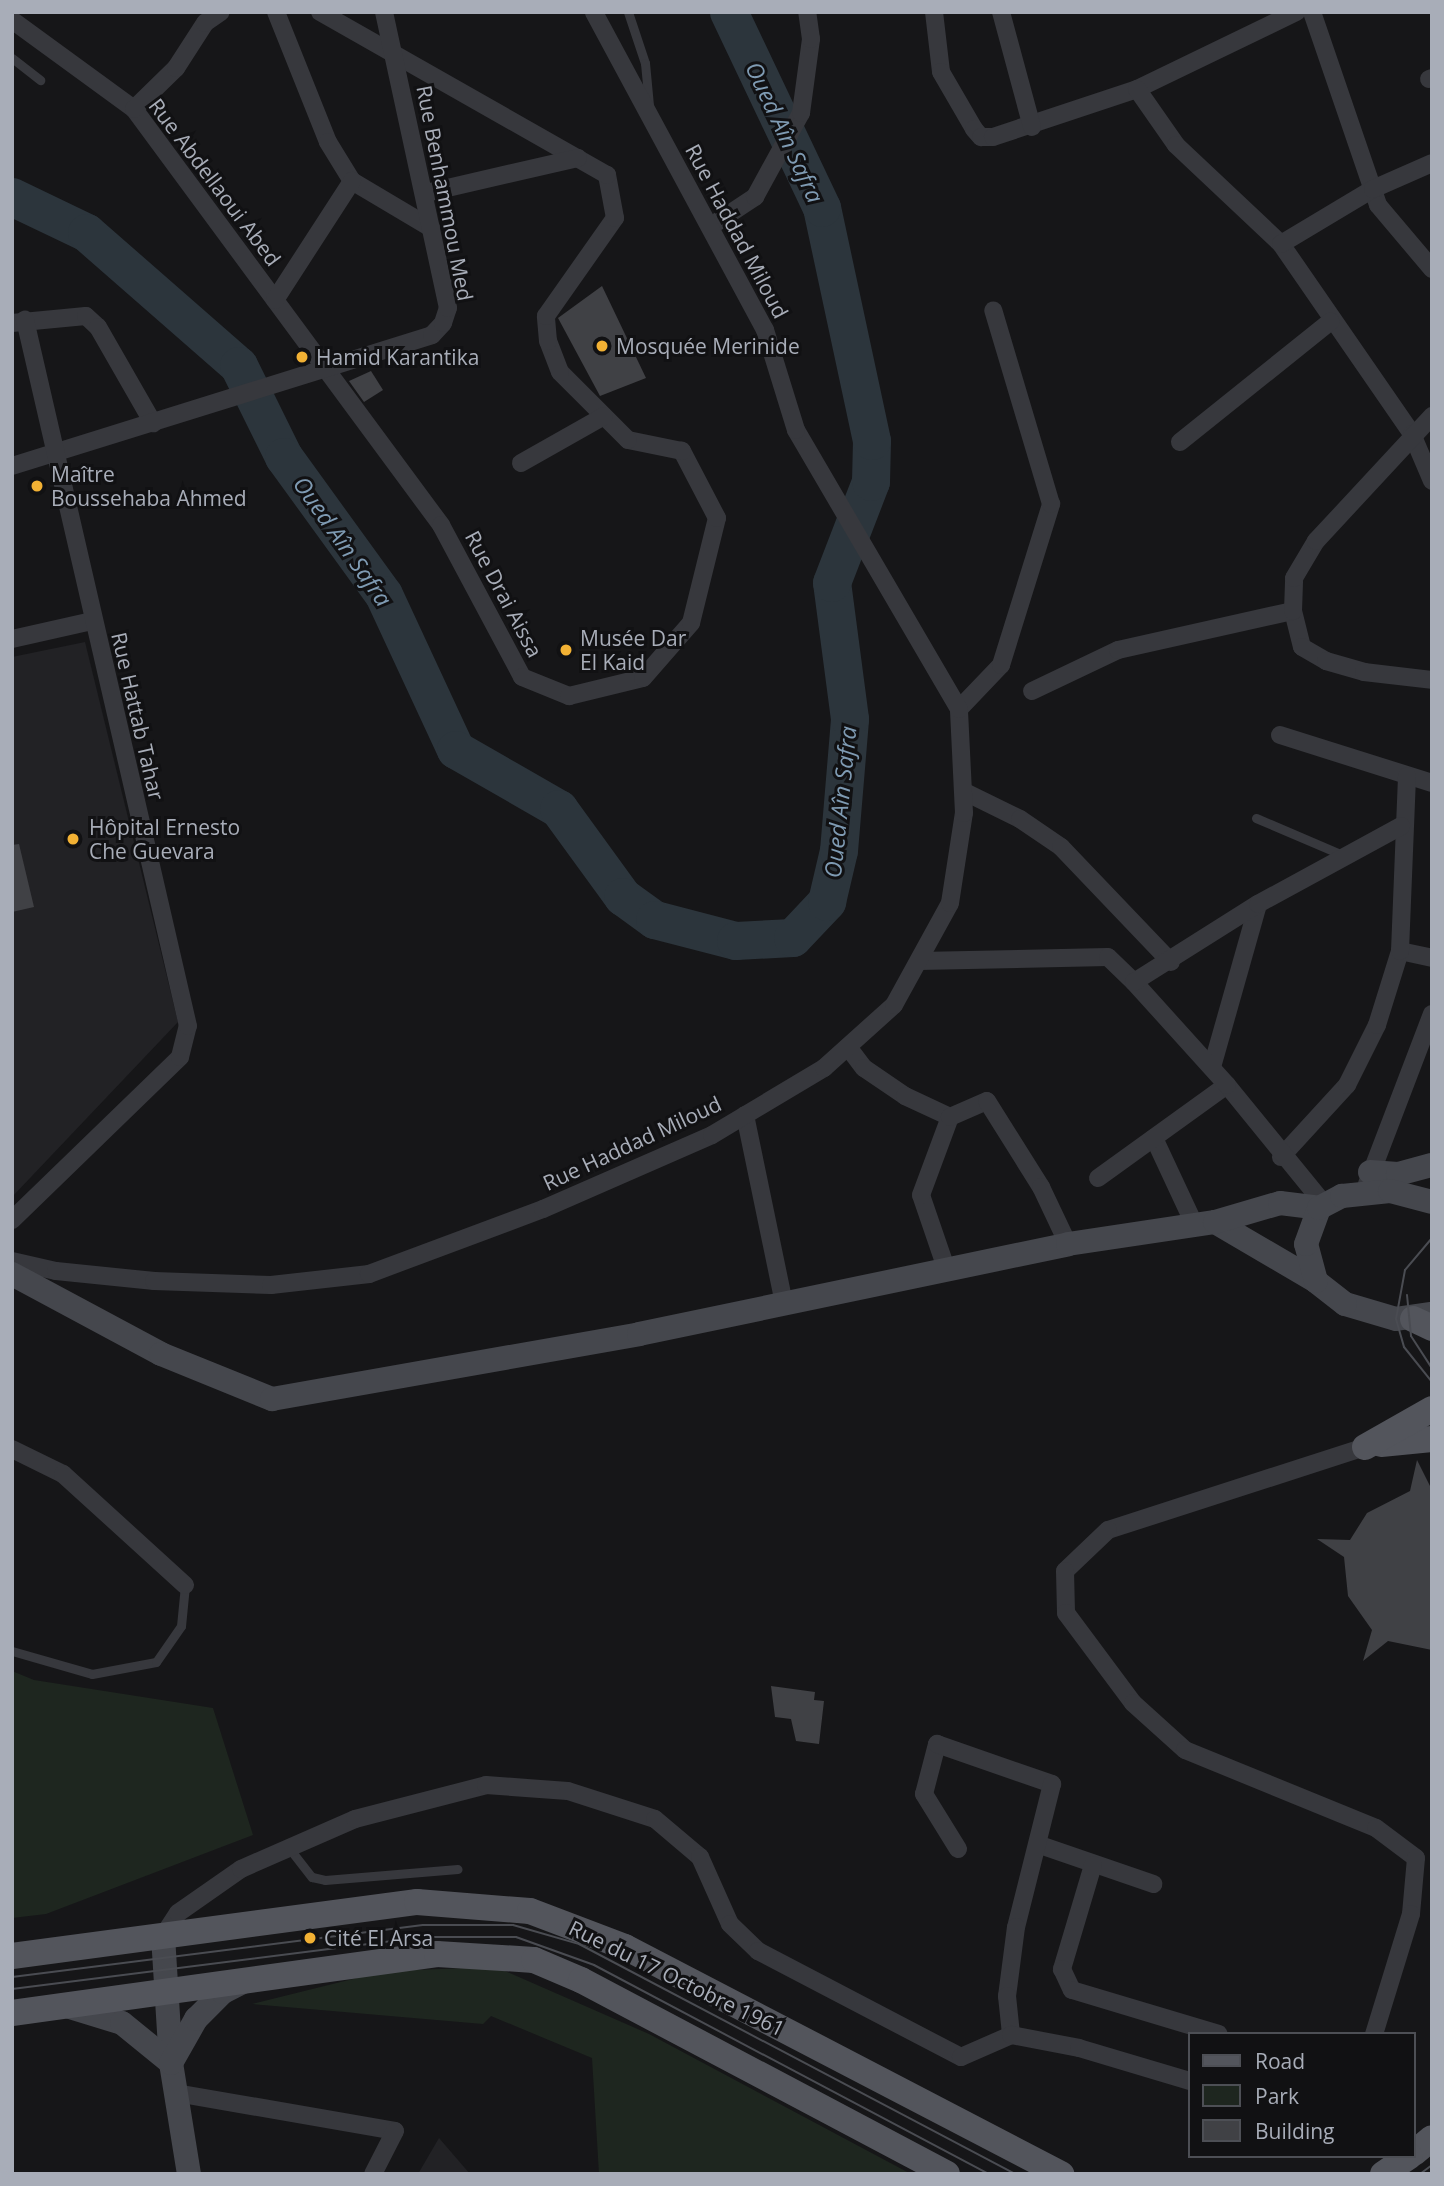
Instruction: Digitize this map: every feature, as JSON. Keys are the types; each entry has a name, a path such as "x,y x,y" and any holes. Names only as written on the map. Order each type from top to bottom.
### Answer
{"main road":[{"path":"12,1274 161,1354 272,1399 414,1377 1068,1244 1205,1224 1280,1203 1322,1206 1368,1182 1432,1166"},
{"path":"1368,1182 1432,1202"},
{"path":"1406,1194 1432,1188"},
{"path":"1316,1281 1306,1244 1322,1206"},
{"path":"1205,1224 1316,1281 1357,1309 1426,1320"},
{"path":"1365,1447 1432,1409"},
{"path":"1365,1447 1432,1439"},
{"name":"Rue du 17 Octobre 1961","path":"12,1956 417,1902 530,1911 625,1947 1061,2174"},
{"path":"163,1936 164,1993 171,2063 189,2174"},
{"name":"Rue du 17 Octobre 1961","path":"12,2014 437,1954 534,1960 947,2174"},
{"path":"171,2063 195,2019 223,1992 244,1982"},
{"path":"70,2007 122,2023 171,2063"},
{"path":"1416,2151 1432,2138"},
{"path":"1383,2174 1407,2158"}],"street":[{"path":"134,109 176,68 200,18 221,12"},
{"path":"276,12 328,142 352,181 431,228"},
{"name":"Rue Drai Aissa","path":"320,12 607,175 615,218 546,316 548,341 560,372 628,440 682,451 717,518 691,622 643,678 569,696 522,677 441,525 328,366"},
{"path":"384,12 395,53"},
{"name":"Rue Haddad Miloud","path":"12,1261 56,1271 154,1281 271,1285 369,1274 543,1209 745,1115 848,1047 894,1005 950,903 965,792 959,709 796,430 765,330 594,12"},
{"path":"711,226 755,197 801,113 811,39 807,12"},
{"path":"934,12 941,72 981,137 1032,127 1137,89 1296,12"},
{"path":"1001,12 1032,127"},
{"path":"1312,12 1378,205 1432,269"},
{"name":"Rue Abdellaoui Abed","path":"12,20 134,109 275,300 328,366"},
{"name":"Rue Benhammou Med","path":"12,466 432,335 443,323 448,308 395,53"},
{"path":"1137,89 1176,145 1281,244 1331,321 1412,435 1432,481"},
{"path":"426,193 578,158"},
{"path":"1281,244 1373,190 1432,163"},
{"path":"275,300 352,181"},
{"path":"959,709 1001,665 1051,504 993,310"},
{"path":"18,321 86,316 153,423"},
{"name":"Rue Hattab Tahar","path":"12,1220 180,1057 188,1043 188,1026 54,455 18,321"},
{"path":"1180,442 1331,321"},
{"path":"521,463 604,416"},
{"path":"1432,416 1317,541 1294,578 1293,611 1301,647 1326,661 1364,672 1432,680"},
{"path":"1032,691 1118,650 1293,611"},
{"path":"12,639 92,621"},
{"path":"1280,735 1432,783"},
{"path":"1281,1157 1322,1116 1365,1055 1400,951 1401,826 1407,776"},
{"path":"965,792 1020,819 1061,847 1171,962"},
{"path":"1134,982 1171,962 1258,904 1401,826"},
{"path":"1212,1067 1258,904"},
{"path":"1400,951 1432,958"},
{"path":"919,961 1108,957 1212,1067 1322,1206"},
{"path":"1368,1182 1432,1014"},
{"path":"848,1047 864,1068 905,1096 950,1117"},
{"path":"1098,1178 1227,1085"},
{"path":"946,1268 921,1195 950,1117 987,1101 1041,1187 1068,1244"},
{"path":"745,1115 784,1303"},
{"path":"1154,1138 1205,1224"},
{"path":"1365,1447 1108,1530 1065,1571 1066,1612 1133,1703 1185,1750 1376,1828 1416,1858 1411,1914 1375,2032"},
{"path":"12,1449 74,1482 186,1585"},
{"path":"958,1850 924,1794 937,1744 1052,1784 1040,1845 1016,1927 1007,1996 1011,2035"},
{"path":"163,1936 178,1913 241,1869 355,1819 486,1785 568,1791 664,1827 700,1857 730,1924 758,1951 961,2057 1011,2035 1079,2048 1188,2080"},
{"path":"1040,1845 1153,1884"},
{"path":"1093,1865 1062,1969 1072,1990 1212,2032"},
{"path":"176,2093 396,2131 373,2174"}],"lane":[{"path":"628,12 645,63 649,114"},
{"path":"12,58 40,80"},
{"path":"1256,818 1345,856"},
{"path":"12,1651 92,1674 156,1662 181,1626 186,1585"},
{"path":"289,1848 312,1878 326,1880 458,1869"}],"shaded area":[{"name":"Hôpital Ernesto Che Guevara","path":"85,642 178,1022 12,1197 12,657"},
{"path":"439,2138 470,2174 418,2174"}],"green space":[{"path":"12,1671 34,1680 213,1708 253,1835 46,1914 12,1918"},
{"path":"496,1967 649,2034 911,2174 599,2174 592,2058 491,2016 483,2024 252,2004 385,1971"}],"building":[{"name":"Mosquée Merinide","path":"602,286 646,378 600,396 558,318"},
{"path":"371,371 383,390 364,402 349,381"},
{"path":"19,844 34,907 12,912 12,845"},
{"path":"1417,1460 1432,1490 1432,1650 1388,1641 1363,1661 1372,1630 1348,1596 1344,1557 1317,1539 1350,1540 1367,1513 1410,1491"},
{"path":"771,1686 815,1692 814,1700 824,1701 819,1744 796,1741 791,1719 775,1717"}],"waterway":[{"name":"Oued Aîn Safra","path":"12,197 87,233 239,366 284,457 384,595 456,750 559,809 623,897 655,920 736,941 793,938 827,902 839,851 850,719 832,583 871,482 872,441 822,208 729,12"}],"tram line":[{"path":"1432,1238 1405,1270 1396,1319 1404,1347 1432,1382"},
{"path":"1407,1295 1411,1336 1432,1368"},
{"path":"12,1977 423,1925 513,1925 579,1944 1016,2174"},
{"path":"12,1989 424,1937 516,1937 594,1965 989,2174"},
{"path":"1420,2174 1432,2165"}],"place":[{"name":"Mosquée Merinide","path":"602,346"},
{"name":"Hamid Karantika","path":"302,357"},
{"name":"Maître Boussehaba Ahmed","path":"37,486"},
{"name":"Musée Dar El Kaid","path":"566,650"},
{"name":"Hôpital Ernesto Che Guevara","path":"73,839"},
{"name":"Cité El Arsa","path":"310,1938"}]}
